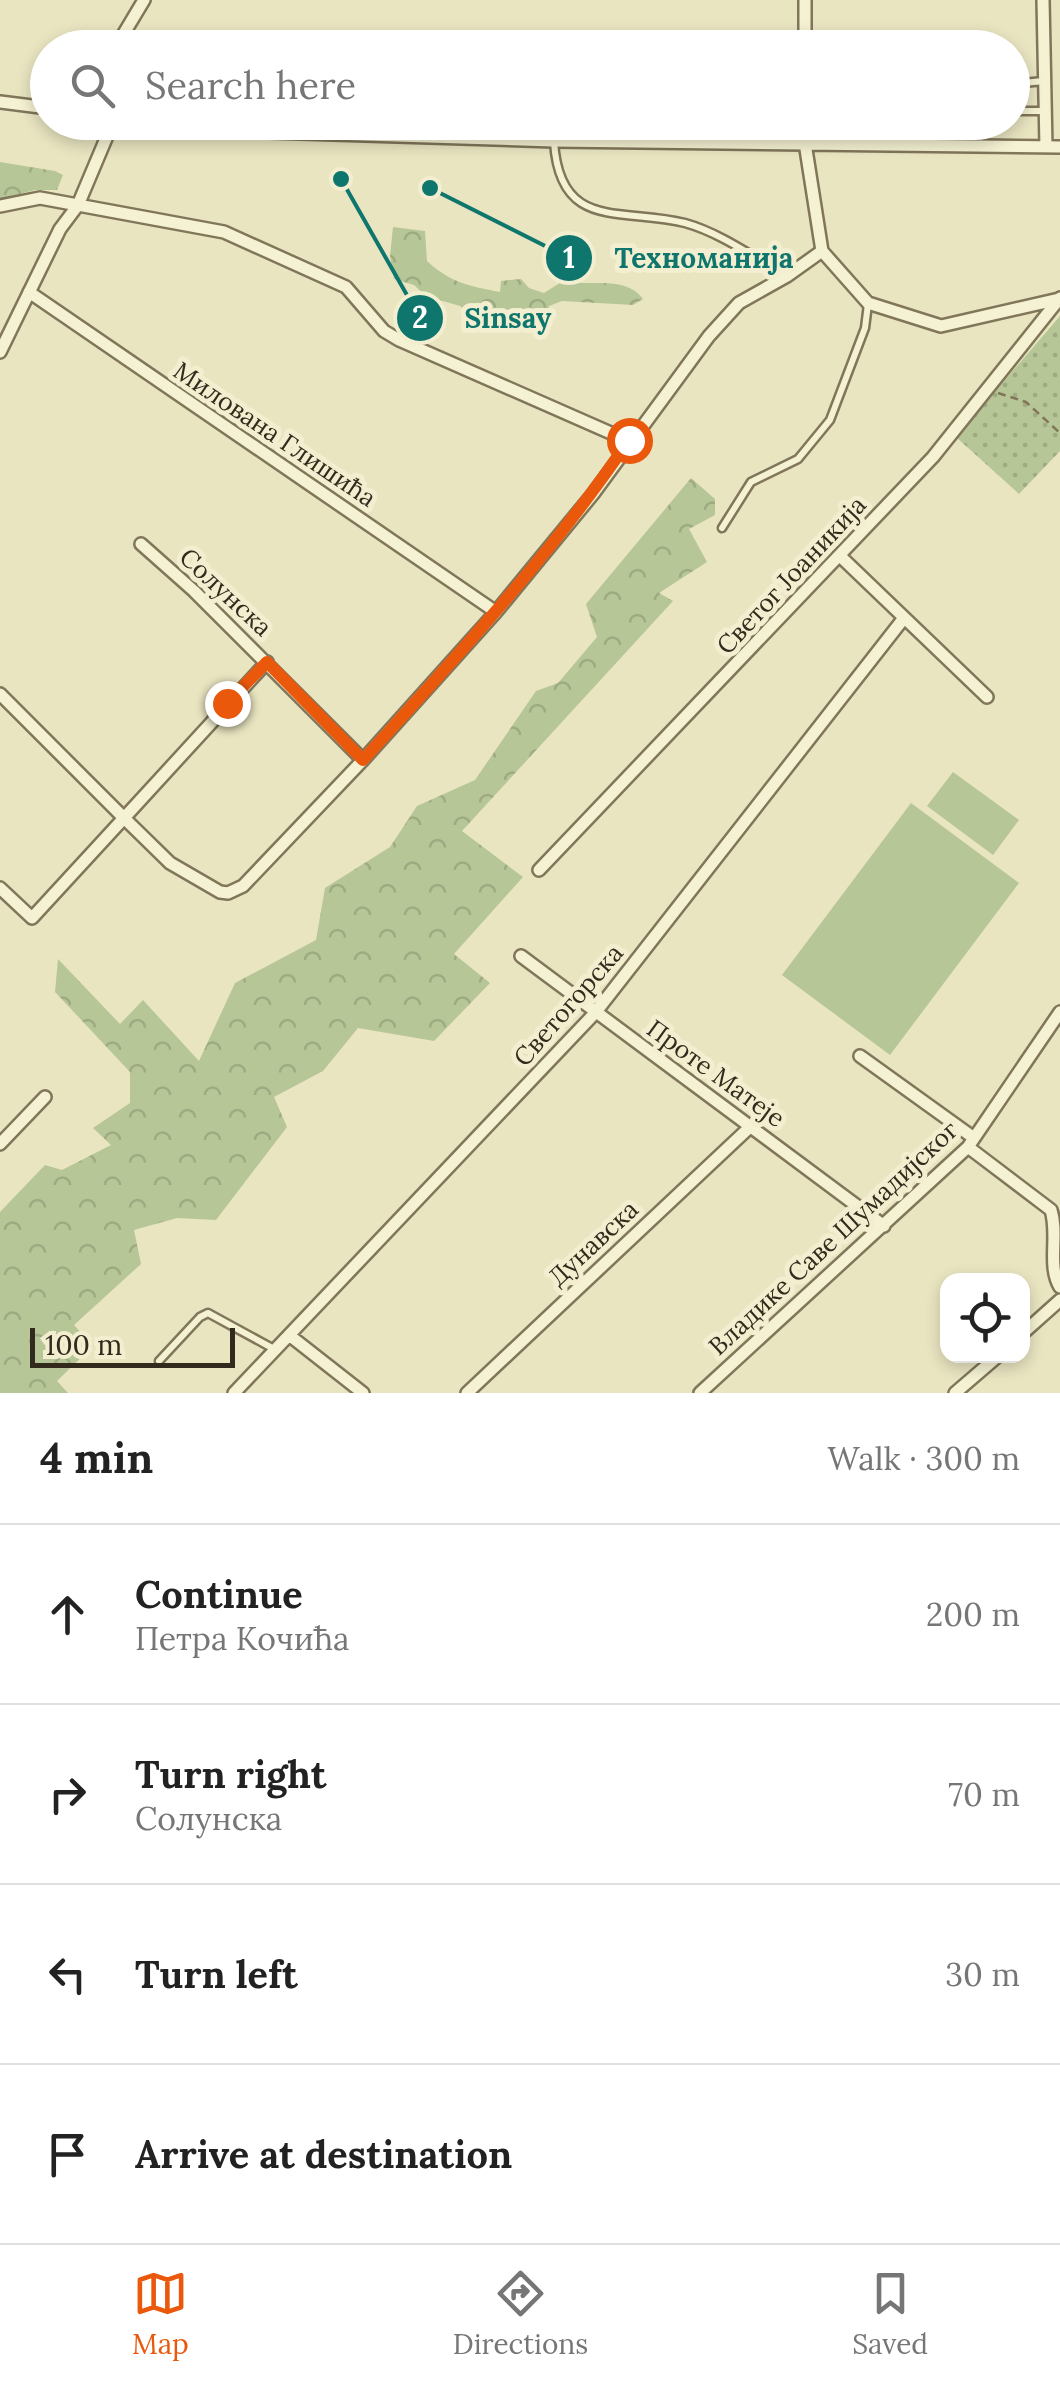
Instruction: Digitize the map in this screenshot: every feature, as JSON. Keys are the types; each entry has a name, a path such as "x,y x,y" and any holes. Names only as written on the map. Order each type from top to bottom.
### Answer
{"street":[{"path":"127,30 144,0"},
{"path":"805,0 805,30"},
{"path":"1042,0 1046,147"},
{"path":"0,102 30,106"},
{"path":"0,352 60,230 78,205 105,140"},
{"path":"522,140 1060,147"},
{"path":"805,143 822,251 868,303 941,326 1060,298"},
{"path":"0,206 40,198 224,232 346,287 384,331 399,340 629,440"},
{"path":"0,694 170,862 200,883 228,893 243,886 496,612 593,494 629,440 739,303 788,276 822,251"},
{"name":"Милована Глишића","path":"29,292 496,612"},
{"name":"Светог Јоаникија","path":"539,870 933,456 1060,298"},
{"name":"Солунска","path":"140,544 267,662 363,760"},
{"path":"840,556 987,697"},
{"name":"Светогорска","path":"234,1393 595,1013 904,618"},
{"path":"0,888 32,918 267,662"},
{"name":"Проте Матеје","path":"521,956 884,1226"},
{"name":"Владике Саве Шумадијског","path":"700,1393 972,1142 1060,1012"},
{"path":"860,1056 1052,1210 1055,1279 1060,1288"},
{"path":"0,1144 45,1097"},
{"name":"Дунавска","path":"467,1393 750,1126"},
{"path":"1030,1327 1060,1300"},
{"path":"288,1335 363,1393"},
{"path":"955,1393 990,1363"}],"lane":[{"path":"1030,82 1044,81"},
{"path":"1030,110 1045,110"},
{"path":"554,141 558,176 582,204 605,214 670,221 701,229 788,276"},
{"path":"722,528 752,482 798,459 830,420 864,328 868,303"},
{"path":"160,1361 208,1313 274,1350"}],"path":[{"path":"988,388 1026,402 1060,433"}],"green space":[{"path":"0,162 63,175 57,190 35,190 0,199"},
{"path":"393,227 425,231 427,261 452,279 470,285 500,292 501,281 521,279 529,288 544,293 563,281 606,283 627,287 643,299 633,305 562,301 529,319 498,324 474,318 460,306 426,296 414,285 394,279 390,256"},
{"path":"1060,316 1060,451 1019,494 956,437"},
{"path":"691,478 715,499 715,515 689,529 707,562 659,593 673,601 462,831 523,877 454,954 490,983 434,1041 358,1028 323,1071 274,1097 287,1127 216,1220 177,1218 134,1230 141,1264 74,1325 93,1346 57,1381 68,1393 0,1393 0,1212 45,1165 62,1170 111,1145 93,1128 130,1103 130,1072 55,992 58,959 120,1024 143,1000 199,1061 235,983 316,940 325,888 390,847 417,806 475,780 536,691 558,683 597,637 586,604"},
{"path":"953,772 1019,820 993,855 927,806"},
{"path":"911,803 1019,883 890,1055 782,975"}],"place":[{"name":"Sinsay","path":"341,179"},
{"name":"Техноманија","path":"430,188"}],"route":[{"path":"227,703 267,662 363,760 496,612 593,494 629,440"}]}
